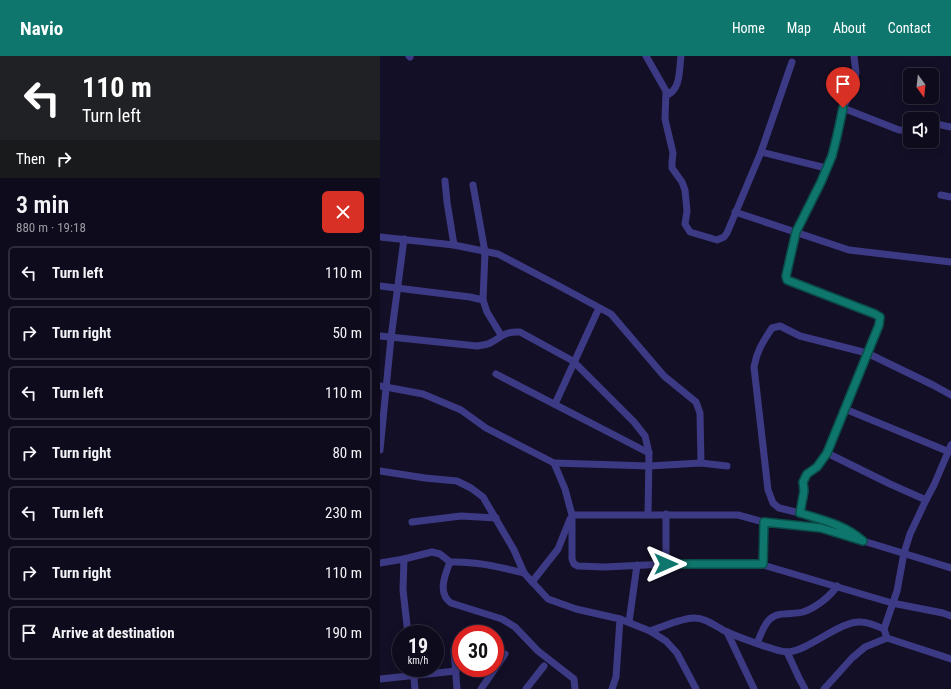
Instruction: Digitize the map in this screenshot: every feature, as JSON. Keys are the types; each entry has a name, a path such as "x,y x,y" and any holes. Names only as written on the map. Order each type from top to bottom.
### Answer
{"street":[{"path":"646,56 667,95 665,119 673,153 672,168 682,182 684,190 687,211 685,224 687,230 694,234 713,239 720,239 727,233 760,152 792,62"},
{"path":"667,95 672,93 677,85 681,56"},
{"path":"800,513 804,491 803,482 807,474 817,467 827,453 879,325 880,317 787,280 786,276 796,232 832,156 843,108 852,90 856,73 854,56"},
{"path":"843,108 899,130 903,130"},
{"path":"939,124 951,127"},
{"path":"760,152 826,168"},
{"path":"445,181 454,245"},
{"path":"473,185 485,252 483,300 487,312 501,335"},
{"path":"941,195 951,197"},
{"path":"735,212 849,250 951,262"},
{"path":"380,237 454,245 498,254 611,314 664,376 696,402 700,413 701,463"},
{"path":"380,450 383,386 404,240"},
{"path":"380,286 470,297 483,300"},
{"path":"555,404 599,308"},
{"path":"863,541 852,532 826,521 779,508 773,503 768,490 754,367 756,354 772,328 780,326 800,336 867,353 951,395"},
{"path":"380,336 477,346 490,344 501,335 511,331 520,332 573,362 634,422 645,436 649,453 648,514"},
{"path":"496,374 649,453"},
{"path":"383,386 424,394 461,410 486,428 554,463 649,466 701,463 727,466"},
{"path":"845,409 949,448 934,485 910,534 904,553 897,591 884,629 887,638"},
{"path":"827,453 926,500"},
{"path":"554,463 572,515 572,559 574,564 578,566 763,564 892,603 943,613 951,616"},
{"path":"380,471 457,481 471,488 483,497 514,550 524,573 548,599 576,609 620,619 650,631 666,641 678,653 696,689"},
{"path":"666,514 666,564"},
{"path":"572,515 738,515 764,522 821,528 951,568"},
{"path":"532,582 558,549 572,515"},
{"path":"412,522 461,516 496,518"},
{"path":"763,564 764,522"},
{"path":"380,563 432,552 440,554 450,562 465,561 481,563 524,573"},
{"path":"404,559 403,590 407,625"},
{"path":"450,562 443,581 444,596 446,600 451,603 502,619 515,627 538,651 574,679 575,689"},
{"path":"629,622 637,565"},
{"path":"757,643 764,626 771,618 780,615 803,612 829,598 837,586"},
{"path":"650,631 685,619 694,618 710,621 727,632 787,652 802,648 850,623 862,622 884,629"},
{"path":"612,689 616,677 620,619"},
{"path":"727,632 754,689"},
{"path":"824,689 852,658 865,647 887,638 951,659"},
{"path":"787,652 805,689"},
{"path":"481,689 505,654"},
{"path":"526,689 544,666"},
{"path":"380,679 403,677"},
{"path":"414,677 415,689"},
{"path":"456,677 457,689"}],"route":[{"path":"666,564 763,564 764,522 821,528 863,541 852,532 826,521 800,513 804,491 803,482 807,474 817,467 827,453 879,325 880,317 787,280 786,276 796,232 832,156 843,108"}]}
